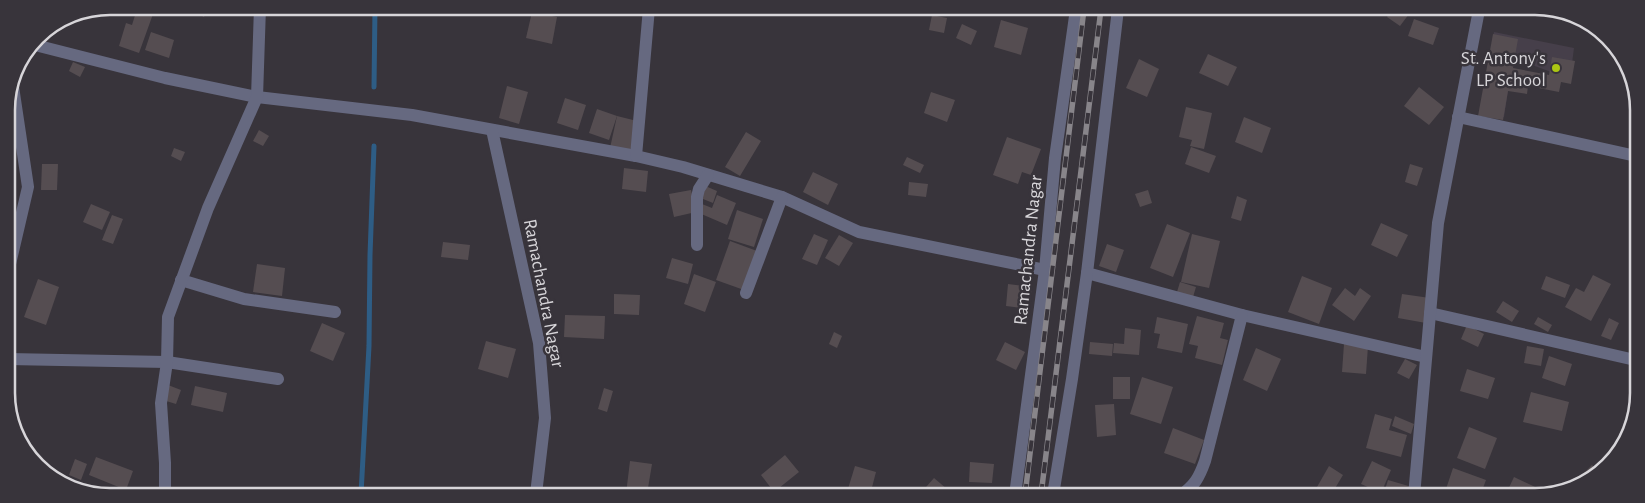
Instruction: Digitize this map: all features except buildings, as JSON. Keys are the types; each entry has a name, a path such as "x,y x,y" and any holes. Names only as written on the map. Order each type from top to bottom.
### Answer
{"street":[{"path":"165,488 161,403 167,362 168,317 208,208 257,97 260,15"},
{"path":"636,156 648,15"},
{"name":"Ramachandra Nagar","path":"1016,488 1045,270 1056,158 1075,15"},
{"path":"1054,488 1087,273 1117,15"},
{"path":"1415,488 1438,223 1478,15"},
{"path":"39,46 165,78 257,97 412,115 636,156 782,197 859,232 1045,270"},
{"path":"15,114 28,187 15,243"},
{"path":"1458,118 1630,155"},
{"name":"Ramachandra Nagar","path":"492,130 539,343 545,418 537,488"},
{"path":"697,246 697,197 699,189 708,175"},
{"path":"746,293 782,197"},
{"path":"1087,273 1242,315 1426,356"},
{"path":"181,280 244,299 334,312"},
{"path":"1430,314 1630,359"},
{"path":"1191,488 1198,479 1205,461 1242,315"},
{"path":"15,359 167,362 278,379"}],"shaded area":[{"name":"St. Antony's LP School","path":"1494,32 1574,48 1570,79 1513,58 1504,117 1480,115"}],"waterway":[{"path":"374,87 375,15"},
{"path":"361,488 369,346 374,146"}],"railway":[{"path":"1026,488 1083,15"},
{"path":"1042,488 1100,15"}],"place":[{"name":"St. Antony's LP School","path":"1556,68"}]}
